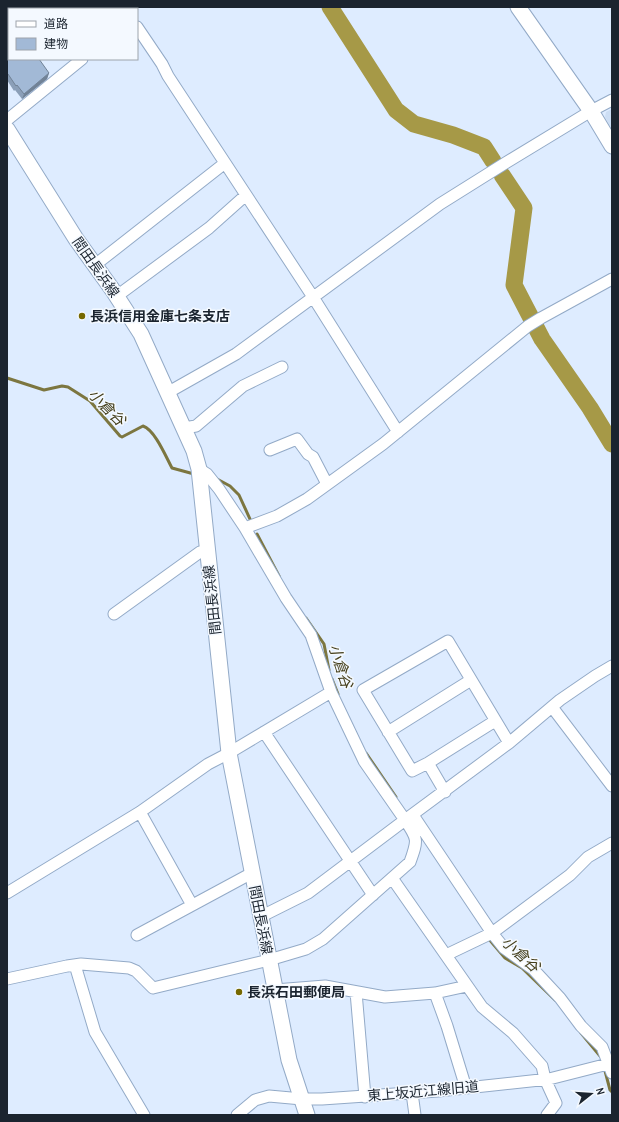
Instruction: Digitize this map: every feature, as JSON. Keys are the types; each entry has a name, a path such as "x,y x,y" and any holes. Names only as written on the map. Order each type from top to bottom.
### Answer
{"main road":[{"path":"518,7 591,111 612,146"},
{"name":"間田長浜線","path":"7,129 76,238 117,296 141,334 194,451 199,469 229,753 289,1060 306,1115"}],"street":[{"path":"138,28 313,297 398,432"},
{"path":"7,120 81,60"},
{"path":"167,393 236,354 440,204 591,111 612,100"},
{"path":"95,265 225,163"},
{"path":"117,296 209,228 246,195"},
{"path":"245,528 277,516 307,499 383,444 528,326 612,279"},
{"path":"184,428 196,426 243,386 282,367"},
{"path":"270,450 297,439 308,454 313,457 327,484"},
{"path":"199,469 207,474 245,528 286,598 310,635 331,692 364,761 409,818 504,948 533,968 560,998 581,1026 602,1047 611,1067"},
{"path":"114,614 200,552 207,550"},
{"path":"495,721 428,763 412,771 363,690 448,641 509,743"},
{"path":"260,917 308,892 445,792 509,743 552,707 595,676 612,666"},
{"path":"388,732 471,680"},
{"path":"7,893 140,812 208,764 331,692"},
{"path":"552,707 612,786"},
{"path":"264,732 373,895"},
{"path":"428,763 445,792"},
{"path":"140,812 192,905"},
{"path":"7,979 75,965 129,968 136,971 153,988 269,960 306,949 323,939 410,862 416,846 416,836 409,818"},
{"path":"446,955 492,933 570,875 588,857 612,843"},
{"path":"137,935 252,872"},
{"path":"392,878 482,1007 513,1033 542,1066 545,1079 556,1103 547,1115"},
{"path":"75,965 94,1032 144,1115"},
{"path":"275,990 325,986 385,997 435,993 467,986"},
{"path":"356,992 365,1096"},
{"path":"435,993 466,1088"},
{"name":"東上坂近江線旧道","path":"237,1115 255,1100 270,1096 302,1099 412,1093 545,1079 611,1067"},
{"path":"412,1093 415,1115"}],"shaded area":[{"path":"612,109 612,130 605,117 606,112"}],"building":[{"path":"7,37 8,60 40,60 49,73 24,94 17,85 16,86 8,74 7,75"}],"waterway":[{"path":"330,7 396,110 414,124 453,135 484,147 493,161"},
{"path":"502,175 524,208 514,285 542,339 590,408 612,444"},
{"name":"小倉谷","path":"7,378 44,390 62,386 68,387 90,401 120,436 122,437 143,426 156,438 172,468 194,474"},
{"name":"小倉谷","path":"217,479 230,486 239,495 250,519"},
{"name":"小倉谷","path":"257,534 279,576"},
{"name":"小倉谷","path":"306,618 324,644 329,670"},
{"name":"小倉谷","path":"332,679 338,694"},
{"name":"小倉谷","path":"366,753 396,797"},
{"name":"小倉谷","path":"488,938 505,958 522,968 555,1000"},
{"name":"小倉谷","path":"581,1033 600,1056"},
{"name":"小倉谷","path":"604,1067 610,1090 612,1092"}],"place":[{"name":"長浜信用金庫七条支店","path":"82,316"},
{"name":"長浜石田郵便局","path":"239,992"}]}
